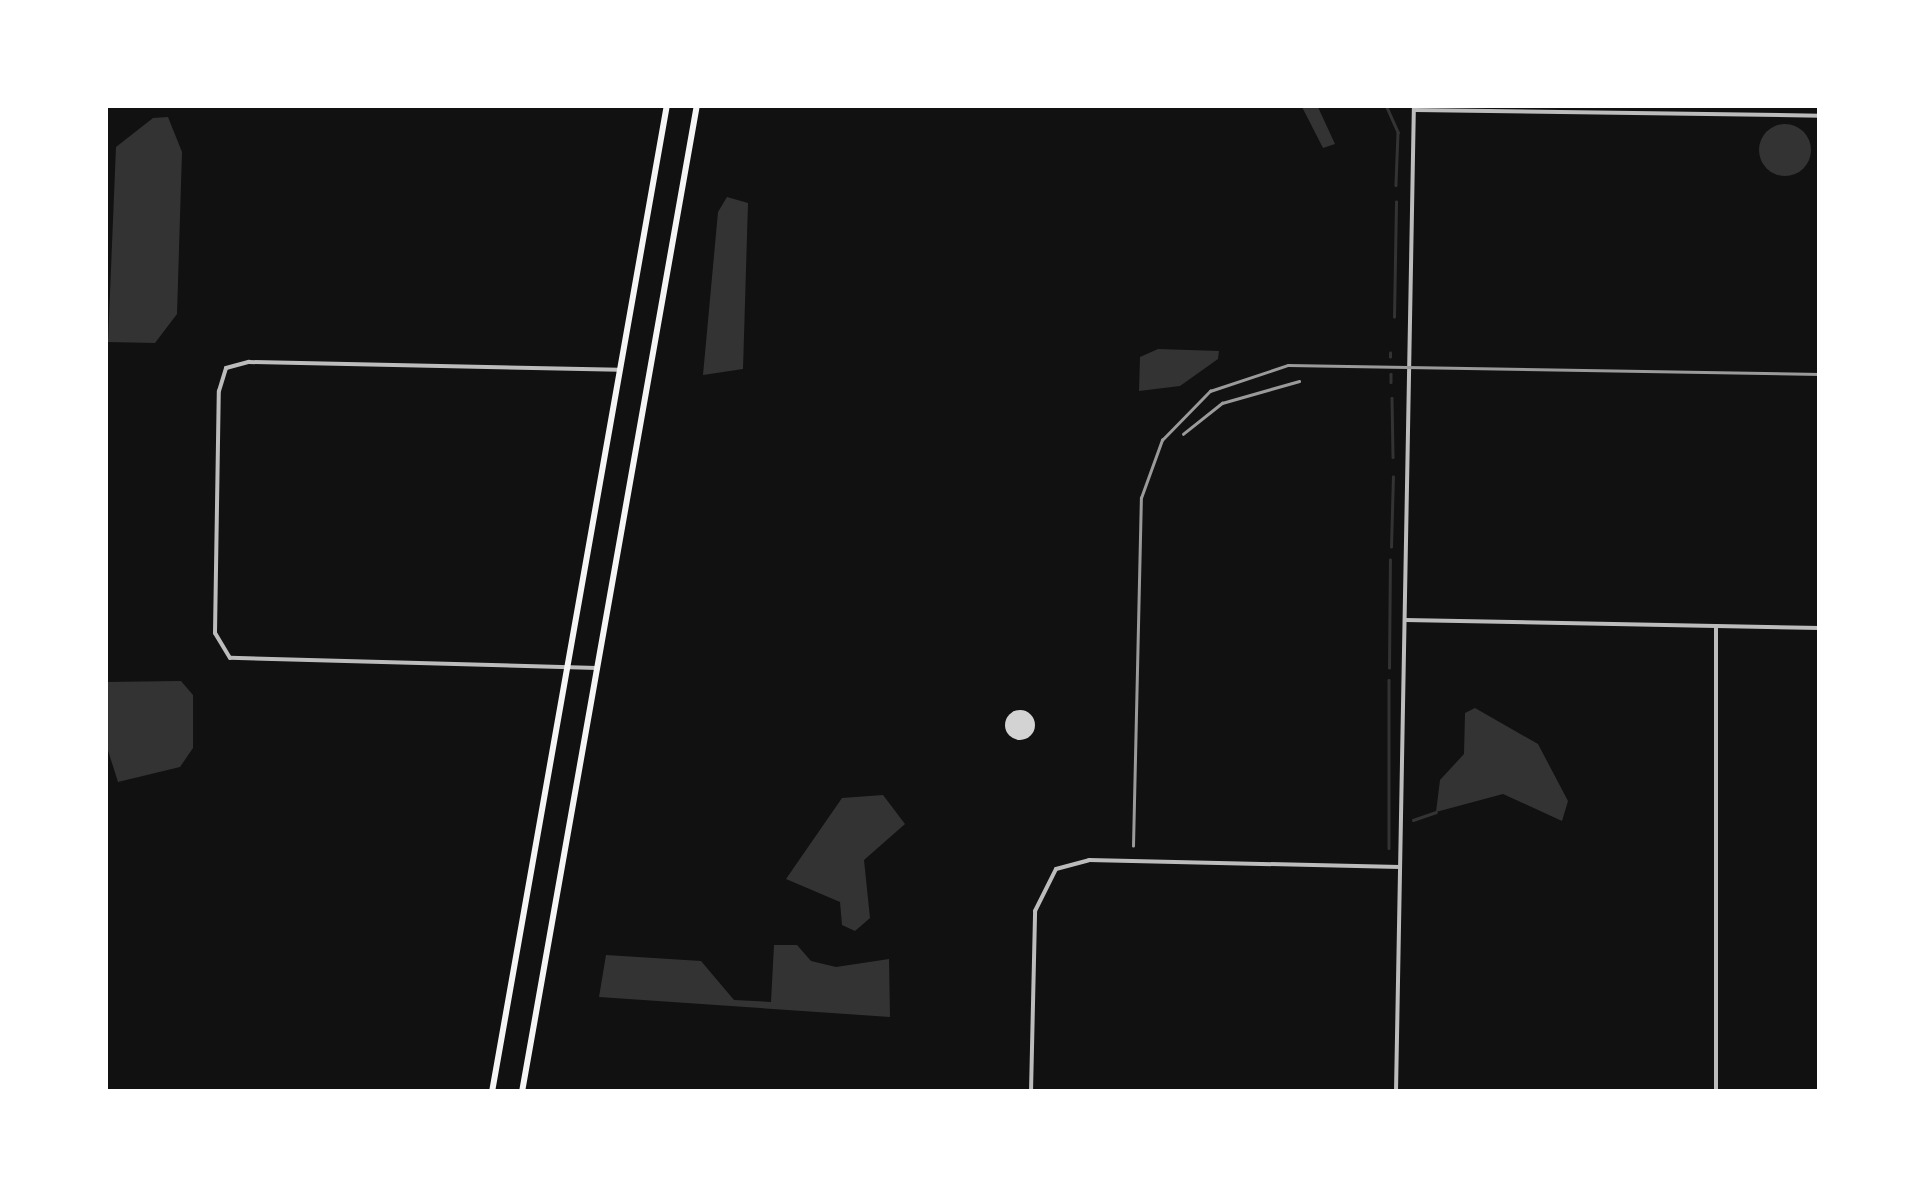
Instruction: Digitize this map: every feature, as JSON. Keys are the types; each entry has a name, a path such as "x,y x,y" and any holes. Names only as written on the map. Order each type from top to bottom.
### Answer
{"main road":[{"path":"492,1092 667,105"},
{"path":"522,1092 697,105"}],"street":[{"path":"1396,1092 1414,108 1820,116"},
{"path":"596,668 244,662 224,653 215,633 220,385 226,368 248,362 619,370"},
{"path":"1404,620 1820,628"},
{"path":"1716,626 1716,1092"},
{"path":"1031,1092 1035,911 1056,869 1080,860 1400,867"}],"shaded area":[{"path":"1301,105 1317,105 1335,144 1323,148"},
{"path":"168,117 182,152 177,314 155,343 108,342 116,147 153,118"},
{"path":"1785,124 1803,132 1811,150 1803,168 1785,176 1767,168 1759,150 1767,132"},
{"path":"727,197 748,203 743,369 703,375 718,212"},
{"path":"1158,349 1219,351 1218,359 1180,386 1139,391 1140,357"},
{"path":"181,681 193,695 193,748 180,767 118,782 105,741 105,682"},
{"path":"1475,708 1538,744 1568,801 1562,821 1503,794 1436,812 1440,780 1464,754 1465,713"},
{"path":"883,795 905,824 864,860 870,918 855,931 842,925 840,902 786,879 842,798"},
{"path":"774,945 797,945 811,961 836,967 889,959 890,1017 599,997 606,955 701,961 734,1000 771,1002"}],"building":[{"path":"1020,710 1034,719 1035,725 1026,739 1020,740 1006,731 1005,725 1014,711"}],"waterway":[{"path":"1386,105 1398,132 1396,185"},
{"path":"1394,317 1396,202"},
{"path":"1391,374 1391,382"},
{"path":"1392,398 1393,457"},
{"path":"1391,547 1393,477"},
{"path":"1389,668 1390,560"},
{"path":"1389,680 1389,848"},
{"path":"1413,820 1436,812"}],"railway":[{"path":"1133,846 1141,498 1162,440 1210,391 1288,365 1820,374"},
{"path":"1183,434 1222,403 1299,381"}]}
